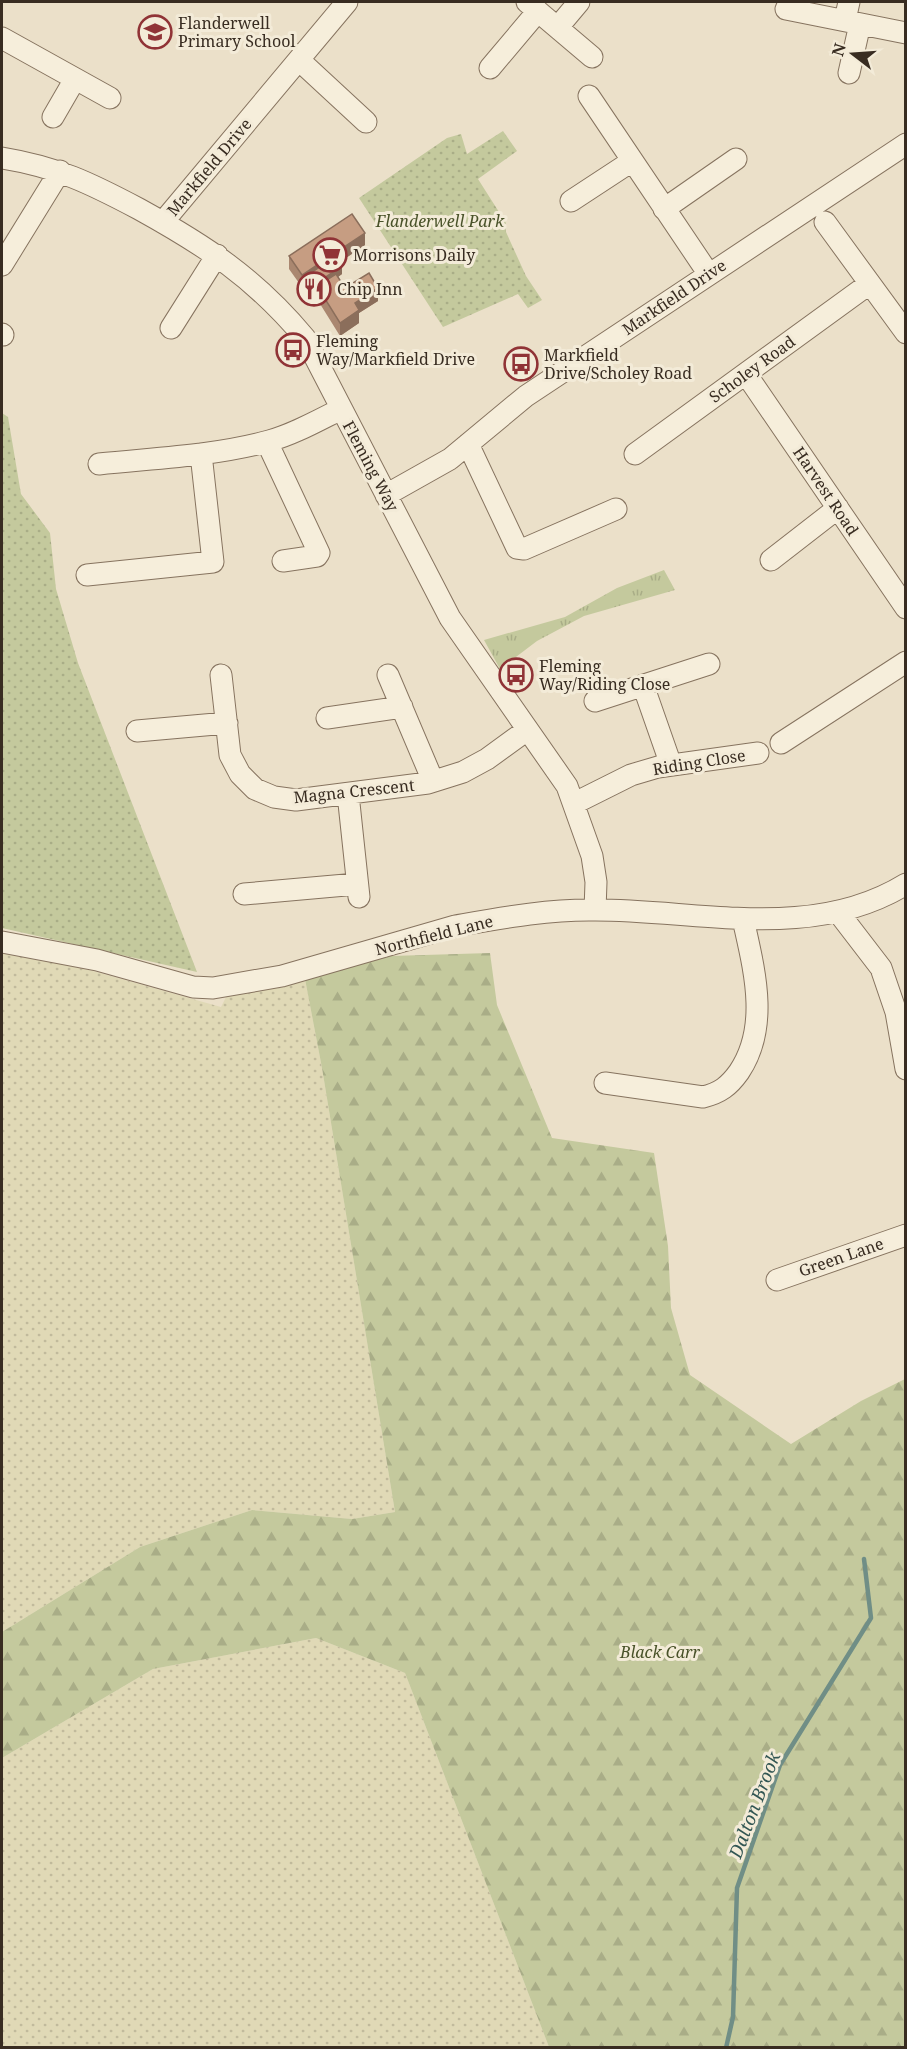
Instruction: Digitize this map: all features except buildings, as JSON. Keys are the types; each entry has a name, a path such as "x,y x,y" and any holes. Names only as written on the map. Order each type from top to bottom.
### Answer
{"street":[{"name":"Markfield Drive","path":"163,222 347,2"},
{"path":"558,27 579,2"},
{"path":"490,68 532,6 592,57"},
{"path":"786,9 846,15 906,33"},
{"path":"846,15 849,73"},
{"path":"2,39 110,98"},
{"path":"299,60 366,122"},
{"path":"53,117 75,79"},
{"path":"589,96 708,273"},
{"name":"Markfield Drive","path":"386,495 450,459 526,396 708,273 906,144"},
{"path":"571,201 626,152"},
{"name":"Fleming Way","path":"2,158 60,171 93,184 163,222 217,255 263,291 305,338 450,618 567,786 575,803 592,856 596,882 595,910"},
{"path":"664,209 736,159"},
{"path":"2,265 60,171"},
{"path":"825,222 906,333"},
{"path":"171,328 217,255"},
{"name":"Scholey Road","path":"635,454 869,284"},
{"name":"Harvest Road","path":"746,374 906,608"},
{"path":"99,464 201,454 267,441 313,424 341,409"},
{"path":"267,441 319,553 317,556 283,561"},
{"path":"468,444 517,548 524,549 616,509"},
{"path":"87,575 213,562 201,454"},
{"path":"771,560 838,508"},
{"path":"782,743 906,662"},
{"path":"594,701 709,664"},
{"name":"Magna Crescent","path":"222,675 231,755 240,774 255,789 273,797 296,800 433,781 463,772 488,759 527,730"},
{"path":"388,675 433,781"},
{"path":"644,686 671,765"},
{"path":"327,718 402,707"},
{"path":"137,730 227,723"},
{"name":"Riding Close","path":"575,803 631,775 671,765 758,753"},
{"path":"244,894 358,890 348,794"},
{"name":"Northfield Lane","path":"2,942 97,960 194,987 213,988 282,976 455,926 539,914 595,910 743,919 792,919 855,908 906,884"},
{"path":"838,912 881,968 896,1012 906,1069"},
{"path":"605,1083 703,1097 718,1093 731,1083 755,1044 757,1028 753,968 743,919"},
{"name":"Green Lane","path":"777,1280 906,1235"}],"shaded area":[{"path":"2,951 93,971 221,1007 226,997 305,979 322,1068 395,1512 352,1519 252,1510 140,1547 2,1632"},
{"path":"316,1638 405,1673 549,2047 2,2047 2,1758 153,1669"}],"green space":[{"name":"Flanderwell Park","path":"503,131 517,151 478,179 506,223 506,232 526,276 542,300 528,308 518,294 443,327 359,198 447,138 461,134 467,154"},
{"path":"2,413 8,417 21,494 50,533 56,589 78,663 197,972 2,928"},
{"path":"664,570 675,590 584,616 537,641 500,669 484,640 565,617 617,588"},
{"name":"Black Carr","path":"490,953 497,1005 552,1138 654,1153 668,1246 671,1308 690,1375 791,1444 861,1401 905,1379 905,2047 549,2047 405,1673 316,1638 153,1669 2,1758 2,1632 140,1547 252,1510 352,1519 395,1512 322,1068 305,979 391,956"}],"waterway":[{"name":"Dalton Brook","path":"726,2048 733,2017 737,1888 780,1765 871,1618 864,1559"}],"place":[{"name":"Flanderwell Primary School","path":"155,32"},
{"name":"Morrisons Daily","path":"330,255"},
{"name":"Chip Inn","path":"314,289"},
{"name":"Fleming Way/Markfield Drive","path":"293,350"},
{"name":"Markfield Drive/Scholey Road","path":"521,364"},
{"name":"Fleming Way/Riding Close","path":"516,675"}]}
